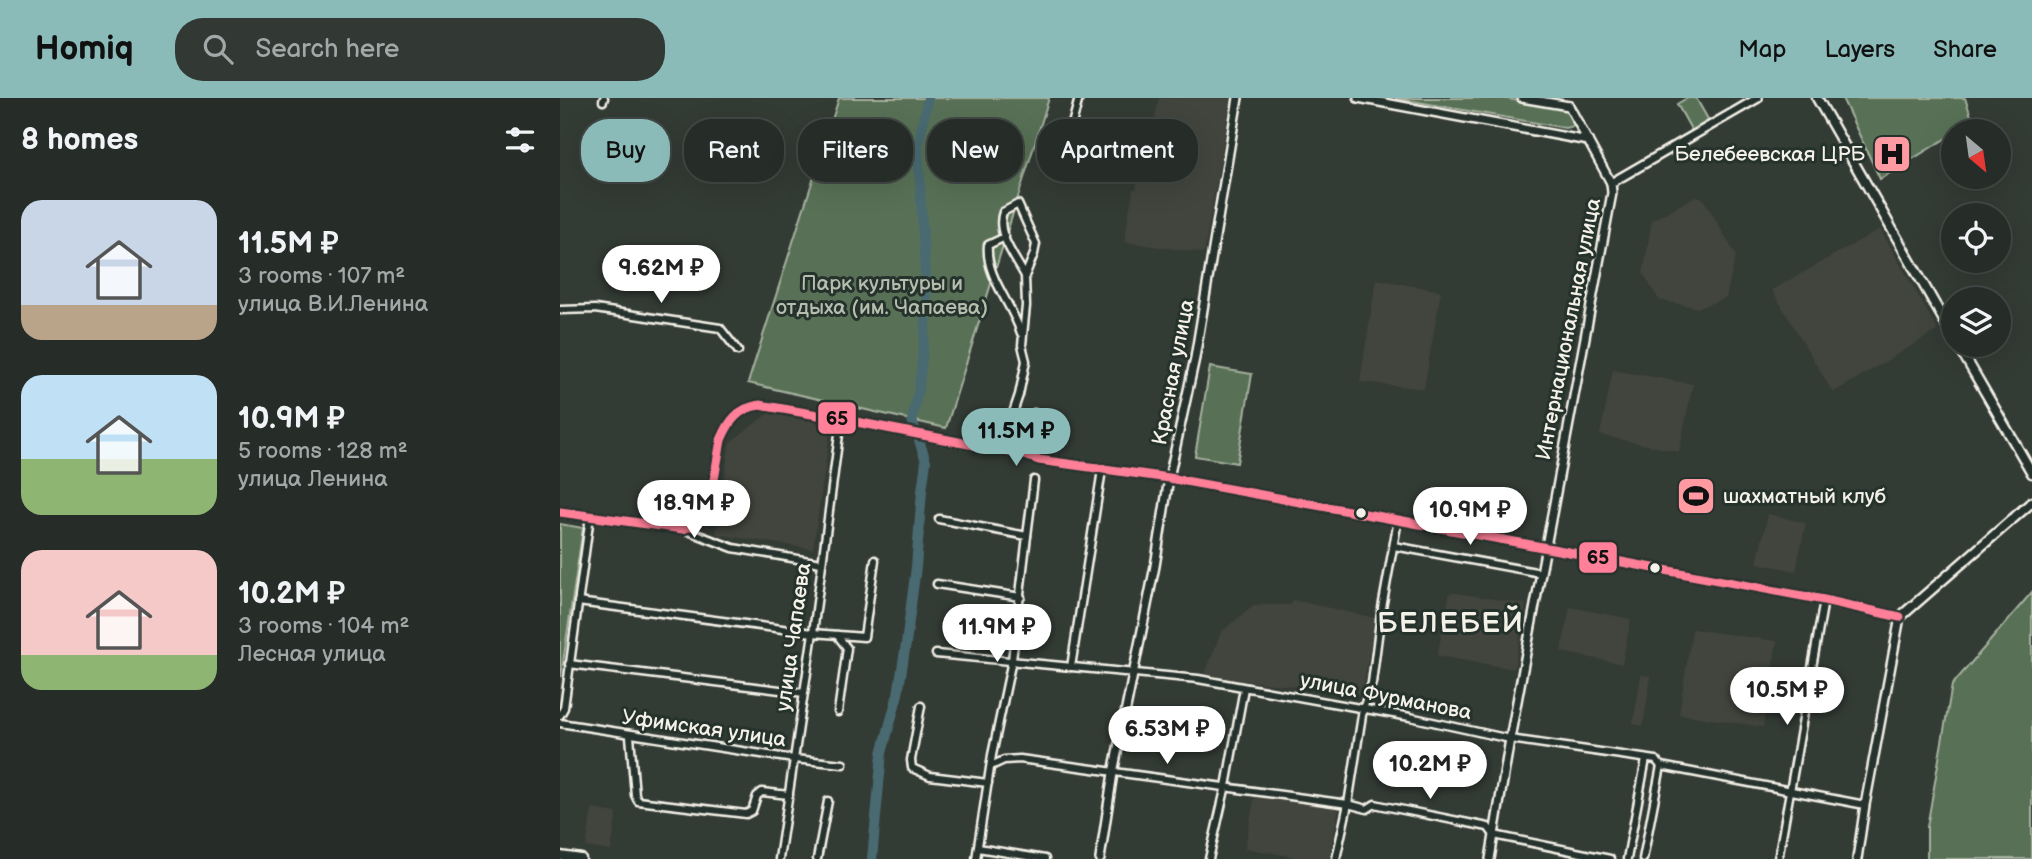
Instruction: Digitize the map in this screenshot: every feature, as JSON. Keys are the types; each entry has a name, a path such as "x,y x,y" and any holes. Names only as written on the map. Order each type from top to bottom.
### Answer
{"main road":[{"path":"1818,98 1941,315"},
{"path":"1965,357 2032,473"},
{"path":"560,512 683,529 695,524 709,508 722,440 732,419 738,412 760,405 1025,455 1039,460 1169,478 1398,520 1824,600 1900,617 2032,502"},
{"path":"560,856 581,859"}],"street":[{"name":"Красная улица","path":"1100,859 1113,773 1155,566 1169,478 1195,358 1238,98"},
{"path":"1358,98 1588,141"},
{"path":"1522,98 1571,103"},
{"path":"1611,183 1758,98"},
{"path":"1073,119 1077,99"},
{"name":"Интернациональная улица","path":"1490,859 1612,193 1611,183 1571,103"},
{"path":"1023,338 1026,306 1024,276 1001,230 1000,220 1003,212 1018,204 1036,244 1024,276"},
{"path":"1000,451 1019,395 1026,361 1017,319 987,257 988,246 1005,237"},
{"path":"560,310 595,309 720,328 738,351"},
{"path":"1025,455 1034,413"},
{"name":"улица Чапаева","path":"779,859 841,419"},
{"path":"1071,667 1102,470"},
{"path":"976,859 1012,660 1034,480"},
{"path":"560,715 564,708 590,516"},
{"path":"939,519 1027,536"},
{"path":"1336,859 1363,709 1372,684 1381,611 1398,520"},
{"path":"683,529 733,548 821,563"},
{"path":"1394,547 1541,573"},
{"path":"578,602 864,637 875,560"},
{"path":"937,584 1021,597"},
{"path":"1778,859 1824,600"},
{"path":"1857,859 1900,617"},
{"path":"837,635 847,648 838,712"},
{"name":"улица Фурманова","path":"936,654 1198,679 1410,717 1510,739 1656,760 1661,766 1865,805"},
{"path":"569,664 804,693"},
{"path":"1209,859 1244,688"},
{"path":"922,706 911,760 912,768 930,776 988,783"},
{"name":"Уфимская улица","path":"560,723 630,736 843,764"},
{"path":"630,736 635,795 638,801 746,814 752,811 757,796 762,792 789,795"},
{"path":"991,766 1004,760 1020,759 1348,804 1367,809 1375,804 1488,827 1494,835 1610,859"},
{"path":"1627,859 1646,759"},
{"path":"1643,859 1661,766"},
{"path":"817,859 828,801"},
{"path":"978,848 1045,859"}],"shaded area":[{"path":"1159,98 1231,98 1204,253 1124,242 1133,189 1136,189 1137,182 1198,182 1198,119 1155,119"},
{"path":"1696,196 1703,198 1736,255 1726,298 1698,308 1659,300 1643,273 1652,220"},
{"path":"1880,229 1938,330 1833,393 1772,290"},
{"path":"1376,279 1441,291 1424,389 1360,382"},
{"path":"1613,370 1693,384 1679,452 1600,435"},
{"path":"769,413 831,425 813,549 716,534 730,442"},
{"path":"1768,514 1806,523 1796,571 1757,563"},
{"path":"1450,592 1526,604 1514,669 1437,656"},
{"path":"1293,600 1375,618 1362,694 1204,676 1221,632 1254,605 1291,605"},
{"path":"1570,607 1631,619 1622,664 1561,652"},
{"path":"1692,629 1777,641 1763,727 1679,714"},
{"path":"1641,675 1651,676 1643,726 1633,724"},
{"path":"1255,794 1339,808 1329,859 1305,859 1245,848"},
{"path":"592,809 617,813 611,851 586,847"}],"green space":[{"name":"Парк культуры и отдыха (им. Чапаева)","path":"839,98 1049,98 1042,119 1037,119 1037,136 1023,181 1023,119 927,119 927,182 1023,182 946,428 748,383 812,182 913,182 913,119 832,119"},
{"path":"1395,98 1503,98 1569,110 1576,118 1574,126 1565,128"},
{"path":"1687,98 1696,98 1709,121 1692,131 1677,104"},
{"name":"Белебеевская ЦРБ","path":"1842,98 1965,98 1972,119 1941,119 1941,141 1880,179"},
{"path":"1210,367 1252,374 1237,463 1195,456"},
{"path":"560,524 583,528 561,676 560,676"},
{"path":"2032,592 2032,859 1927,859 1927,827 1952,685"}],"waterway":[{"path":"872,859 882,753 898,694 906,644 926,461 912,420 919,387 927,311 918,146 928,98"}],"transit line":[{"name":"65","path":"560,512 683,529 695,524 709,508 721,440 727,427 740,412 760,405 1025,455 1039,460 1169,478 1398,520 1824,600 1900,617"}],"place":[{"name":"Белебеевская ЦРБ","path":"1892,154"},
{"name":"шахматный клуб","path":"1696,496"}],"district":[{"name":"БЕЛЕБЕЙ","path":"1451,622"}]}
